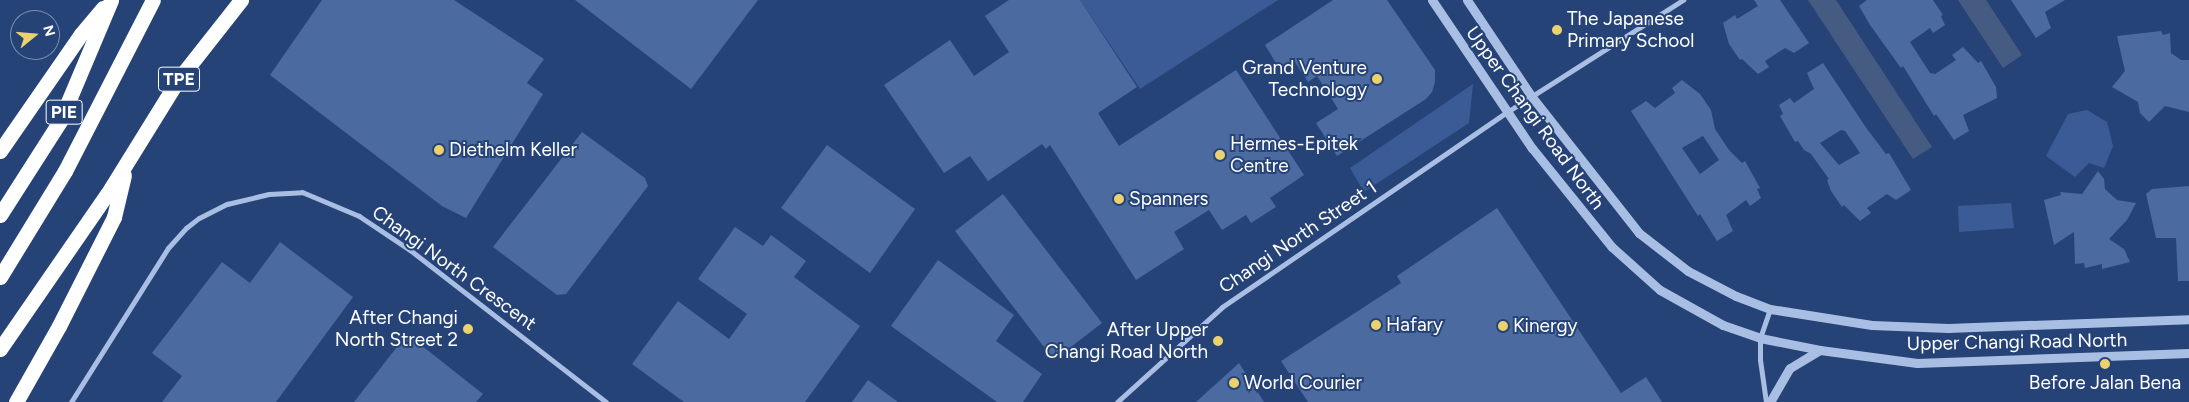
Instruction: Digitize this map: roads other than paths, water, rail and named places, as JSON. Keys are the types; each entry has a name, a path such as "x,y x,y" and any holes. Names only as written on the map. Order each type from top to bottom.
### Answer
{"highway":[{"path":"0,151 81,34 111,0"},
{"name":"PIE","path":"0,215 60,121 111,0"},
{"name":"PIE","path":"0,277 65,172 154,0"},
{"name":"TPE","path":"0,349 129,157 178,80 238,3"},
{"path":"16,402 114,218 129,157"}],"street":[{"name":"Upper Changi Road North","path":"1432,0 1507,112 1579,210 1612,247 1654,285 1723,325 1760,338 1820,350 1917,363 2189,353"},
{"name":"Upper Changi Road North","path":"1467,0 1532,97 1639,232 1688,271 1770,309 1872,326 1948,328 2189,319"},
{"name":"Changi North Street 1","path":"1117,402 1222,307 1507,112 1683,0"},
{"name":"Changi North Crescent","path":"71,402 168,248 186,228 199,218 228,204 269,194 302,192 359,216 410,250 606,402"},
{"path":"1766,402 1760,360 1760,338 1770,309"},
{"path":"1770,402 1776,386 1790,368 1820,350"}],"place":[{"name":"The Japanese Primary School","path":"1557,30"},
{"name":"Grand Venture Technology","path":"1377,79"},
{"name":"Diethelm Keller","path":"439,150"},
{"name":"Hermes-Epitek Centre","path":"1220,155"},
{"name":"Spanners","path":"1119,199"},
{"name":"Hafary","path":"1376,325"},
{"name":"Kinergy","path":"1503,326"},
{"name":"After Changi North Street 2","path":"468,329"},
{"name":"After Upper Changi Road North","path":"1218,341"},
{"name":"Before Jalan Bena","path":"2105,364"},
{"name":"World Courier","path":"1234,383"}]}
